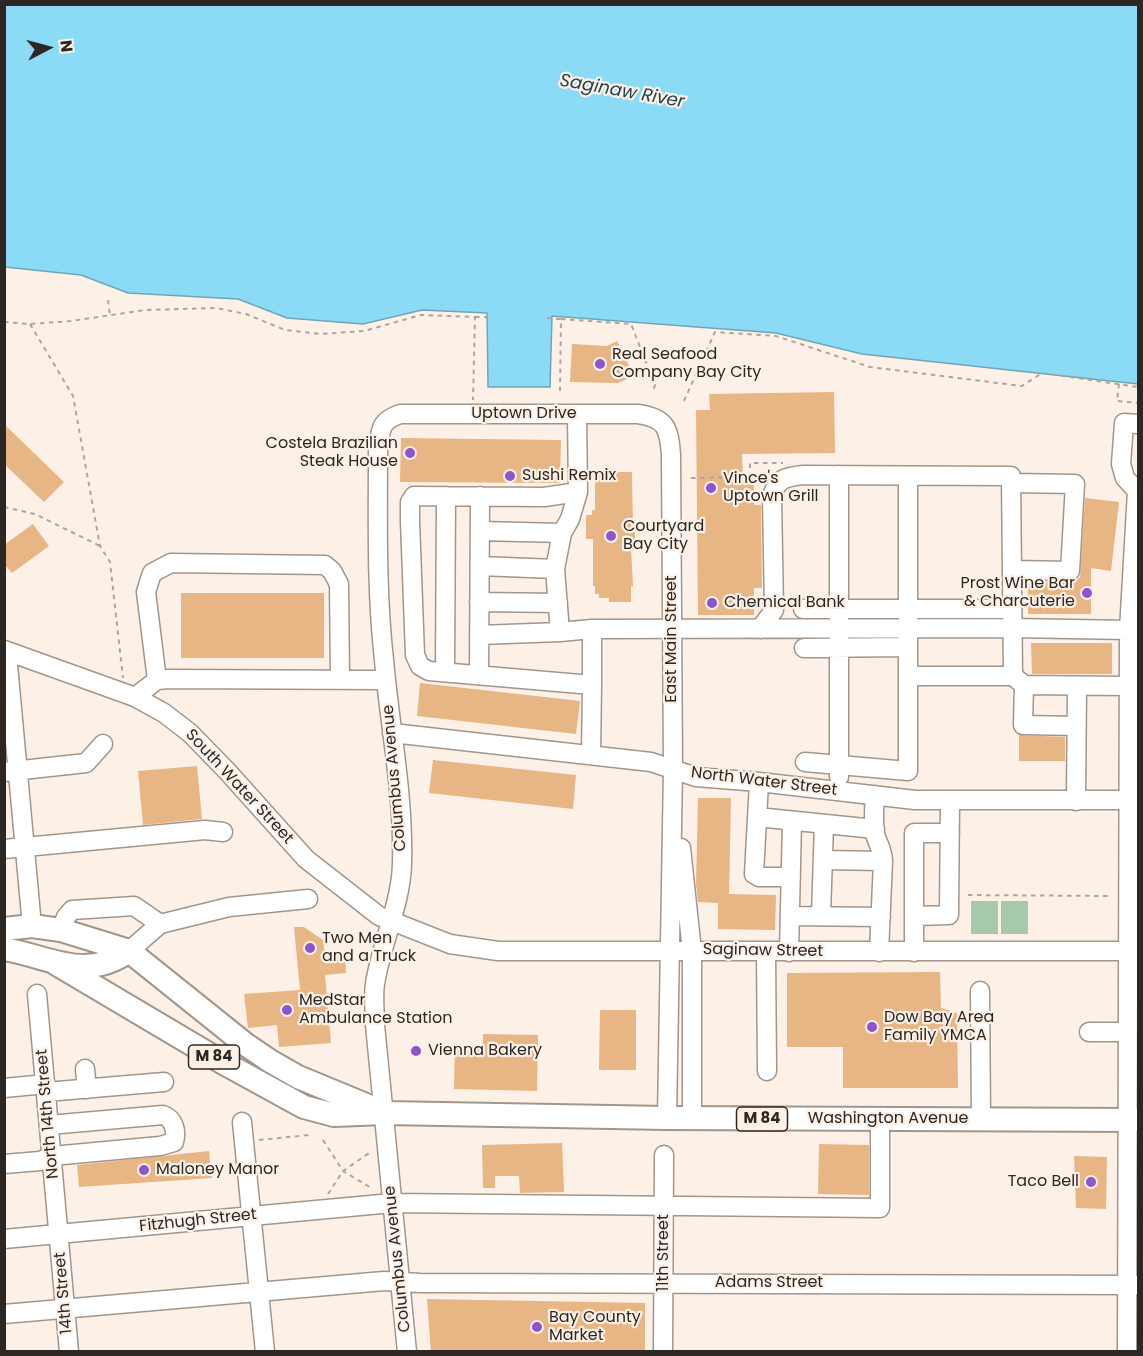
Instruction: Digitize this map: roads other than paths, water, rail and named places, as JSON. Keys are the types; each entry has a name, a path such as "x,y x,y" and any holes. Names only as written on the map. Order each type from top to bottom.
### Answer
{"main road":[{"name":"M 84","path":"4,929 32,926 61,930 129,951 245,1044 270,1061 298,1077 385,1113"},
{"name":"M 84","path":"4,949 55,963 222,1062 304,1107 334,1115 385,1113"},
{"path":"55,963 99,966 115,961 129,951"},
{"name":"Washington Avenue","path":"385,1113 667,1119 1133,1120"}],"street":[{"name":"Uptown Drive","path":"387,419 400,414 638,414 651,416 661,421"},
{"path":"560,632 555,569 562,533 570,519 578,492 577,414"},
{"name":"Columbus Avenue","path":"387,419 381,429 378,447 378,591 400,806 402,867 391,922 374,986 375,1025 385,1113 404,1351"},
{"name":"East Main Street","path":"661,421 670,437 673,778 669,950"},
{"path":"1126,1352 1132,1285 1133,1182 1133,1120 1127,1032 1133,951 1134,800 1128,686 1134,632 1138,490 1125,478 1121,464 1124,423 1138,424"},
{"path":"760,629 774,610 772,498 774,487 781,481 790,477 838,475 1011,476 1012,628 1023,725 1076,726"},
{"path":"838,475 840,629 838,791"},
{"path":"805,762 908,771 908,476"},
{"path":"1011,483 1075,484 1070,571 1012,570"},
{"path":"578,492 544,497 414,496 410,502 414,655 420,666 429,671 592,685"},
{"path":"445,672 446,496"},
{"path":"478,674 480,496"},
{"path":"480,531 562,533"},
{"path":"157,680 146,592 152,573 171,563 325,565 332,571 339,584 340,680"},
{"path":"480,566 555,569"},
{"path":"479,602 558,603"},
{"path":"803,609 1012,609"},
{"path":"381,628 414,627"},
{"path":"804,648 840,647 1012,628 1134,632"},
{"path":"591,755 592,629"},
{"path":"479,635 592,629 840,629 908,638"},
{"path":"7,651 11,771 25,847 32,926"},
{"name":"South Water Street","path":"7,651 135,697 164,713 190,733 227,771 306,859 363,904 391,922"},
{"path":"908,676 1018,680 1077,686 1128,686"},
{"path":"135,697 157,680 386,680"},
{"path":"1076,801 1077,686"},
{"name":"North Water Street","path":"392,733 651,762 673,778 696,777 759,782 915,800 1134,800"},
{"path":"11,771 86,763 103,744"},
{"name":"East Main Street","path":"673,778 691,924 692,1119"},
{"path":"759,782 754,874 759,877 791,877"},
{"path":"875,795 875,829 876,837 882,848 883,861 879,952"},
{"path":"915,916 949,915 950,800"},
{"path":"757,818 875,829"},
{"path":"789,952 792,821"},
{"path":"821,916 824,824"},
{"path":"4,849 205,830 223,832"},
{"path":"914,952 914,833 950,833"},
{"path":"823,860 883,861"},
{"path":"129,951 160,924 229,907 308,899"},
{"path":"61,930 66,917 72,910 117,906 134,906 160,924"},
{"path":"790,916 881,917"},
{"name":"Saginaw Street","path":"391,922 450,944 498,951 1133,951"},
{"path":"667,1119 669,950"},
{"path":"766,952 767,1071"},
{"path":"980,991 981,1119"},
{"name":"North 14th Street","path":"37,994 58,1234"},
{"path":"1089,1032 1127,1032"},
{"path":"85,1069 87,1089"},
{"path":"4,1088 87,1089 164,1082"},
{"path":"4,1164 40,1161 52,1156 160,1146 174,1142 176,1135 169,1117 163,1115 49,1125"},
{"name":"Fitzhugh Street","path":"4,1239 392,1203 880,1208 880,1119"},
{"path":"242,1122 265,1352"},
{"name":"11th Street","path":"663,1352 664,1155"},
{"name":"14th Street","path":"58,1234 69,1352"},
{"name":"Adams Street","path":"4,1314 384,1281 400,1283 1132,1285"}],"water":[{"name":"Saginaw River","path":"4,5 1138,5 1138,384 862,354 776,333 552,316 550,387 488,387 487,313 422,310 363,324 287,318 238,299 128,293 81,275 5,267"}],"place":[{"name":"Real Seafood Company Bay City","path":"600,364"},
{"name":"Costela Brazilian Steak House","path":"410,453"},
{"name":"Sushi Remix","path":"510,476"},
{"name":"Vince's Uptown Grill","path":"711,488"},
{"name":"Courtyard Bay City","path":"611,536"},
{"name":"Prost Wine Bar & Charcuterie","path":"1087,593"},
{"name":"Chemical Bank","path":"712,603"},
{"name":"Two Men and a Truck","path":"310,948"},
{"name":"MedStar Ambulance Station","path":"287,1010"},
{"name":"Dow Bay Area Family YMCA","path":"872,1027"},
{"name":"Vienna Bakery","path":"416,1051"},
{"name":"Maloney Manor","path":"144,1170"},
{"name":"Taco Bell","path":"1091,1182"},
{"name":"Bay County Market","path":"537,1327"}]}
